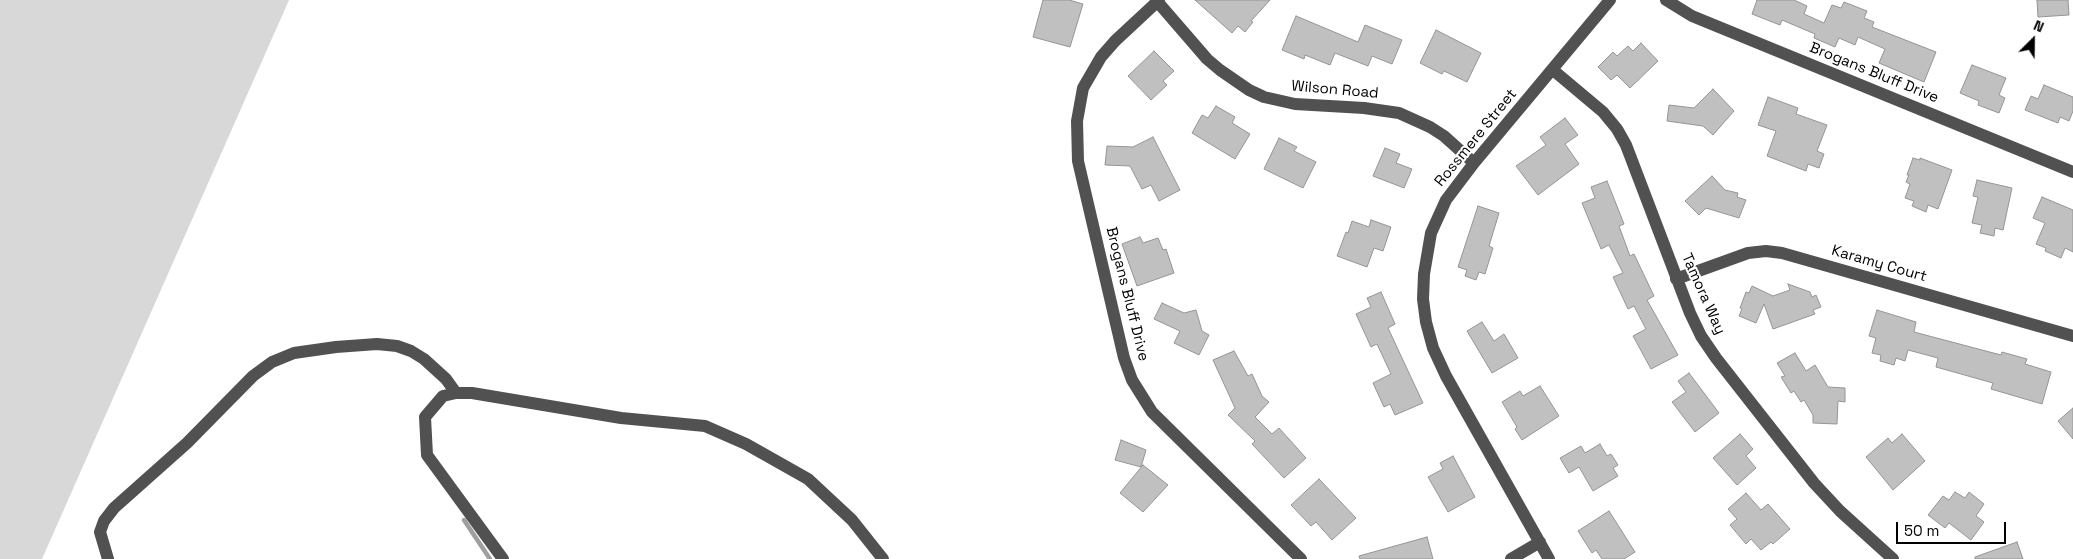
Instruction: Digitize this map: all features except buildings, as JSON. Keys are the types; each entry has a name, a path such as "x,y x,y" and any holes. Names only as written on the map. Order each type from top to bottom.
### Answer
{"street":[{"name":"Rossmere Street","path":"1549,559 1446,376 1433,348 1426,322 1423,299 1424,274 1431,234 1446,200 1474,163 1610,0"},
{"name":"Brogans Bluff Drive","path":"1666,0 1692,16 2073,172"},
{"name":"Brogans Bluff Drive","path":"1157,1 1101,57 1084,88 1077,121 1078,161 1124,358 1132,380 1152,412 1301,559"},
{"name":"Wilson Road","path":"1157,1 1207,59 1249,90 1264,97 1295,104 1364,108 1399,113 1430,127 1444,136 1474,163"},
{"name":"Tamora Way","path":"1553,70 1603,112 1617,129 1633,161 1676,279 1701,336 1716,358 1814,483 1840,511 1893,559"},
{"name":"Karamy Court","path":"1676,279 1748,253 1782,253 2073,336"},
{"path":"108,559 100,532 104,521 114,508 187,443 254,376 272,362 294,353 336,346 377,344 397,346 411,351 424,359 446,379 456,392"},
{"path":"503,559 427,455 425,417 443,396 456,392 472,393 621,418 705,426 746,444 808,479 852,520 883,559"},
{"path":"1511,559 1540,542"}],"shaded area":[{"path":"0,0 289,0 42,559 0,559"}],"waterway":[{"path":"464,520 490,559"}]}
